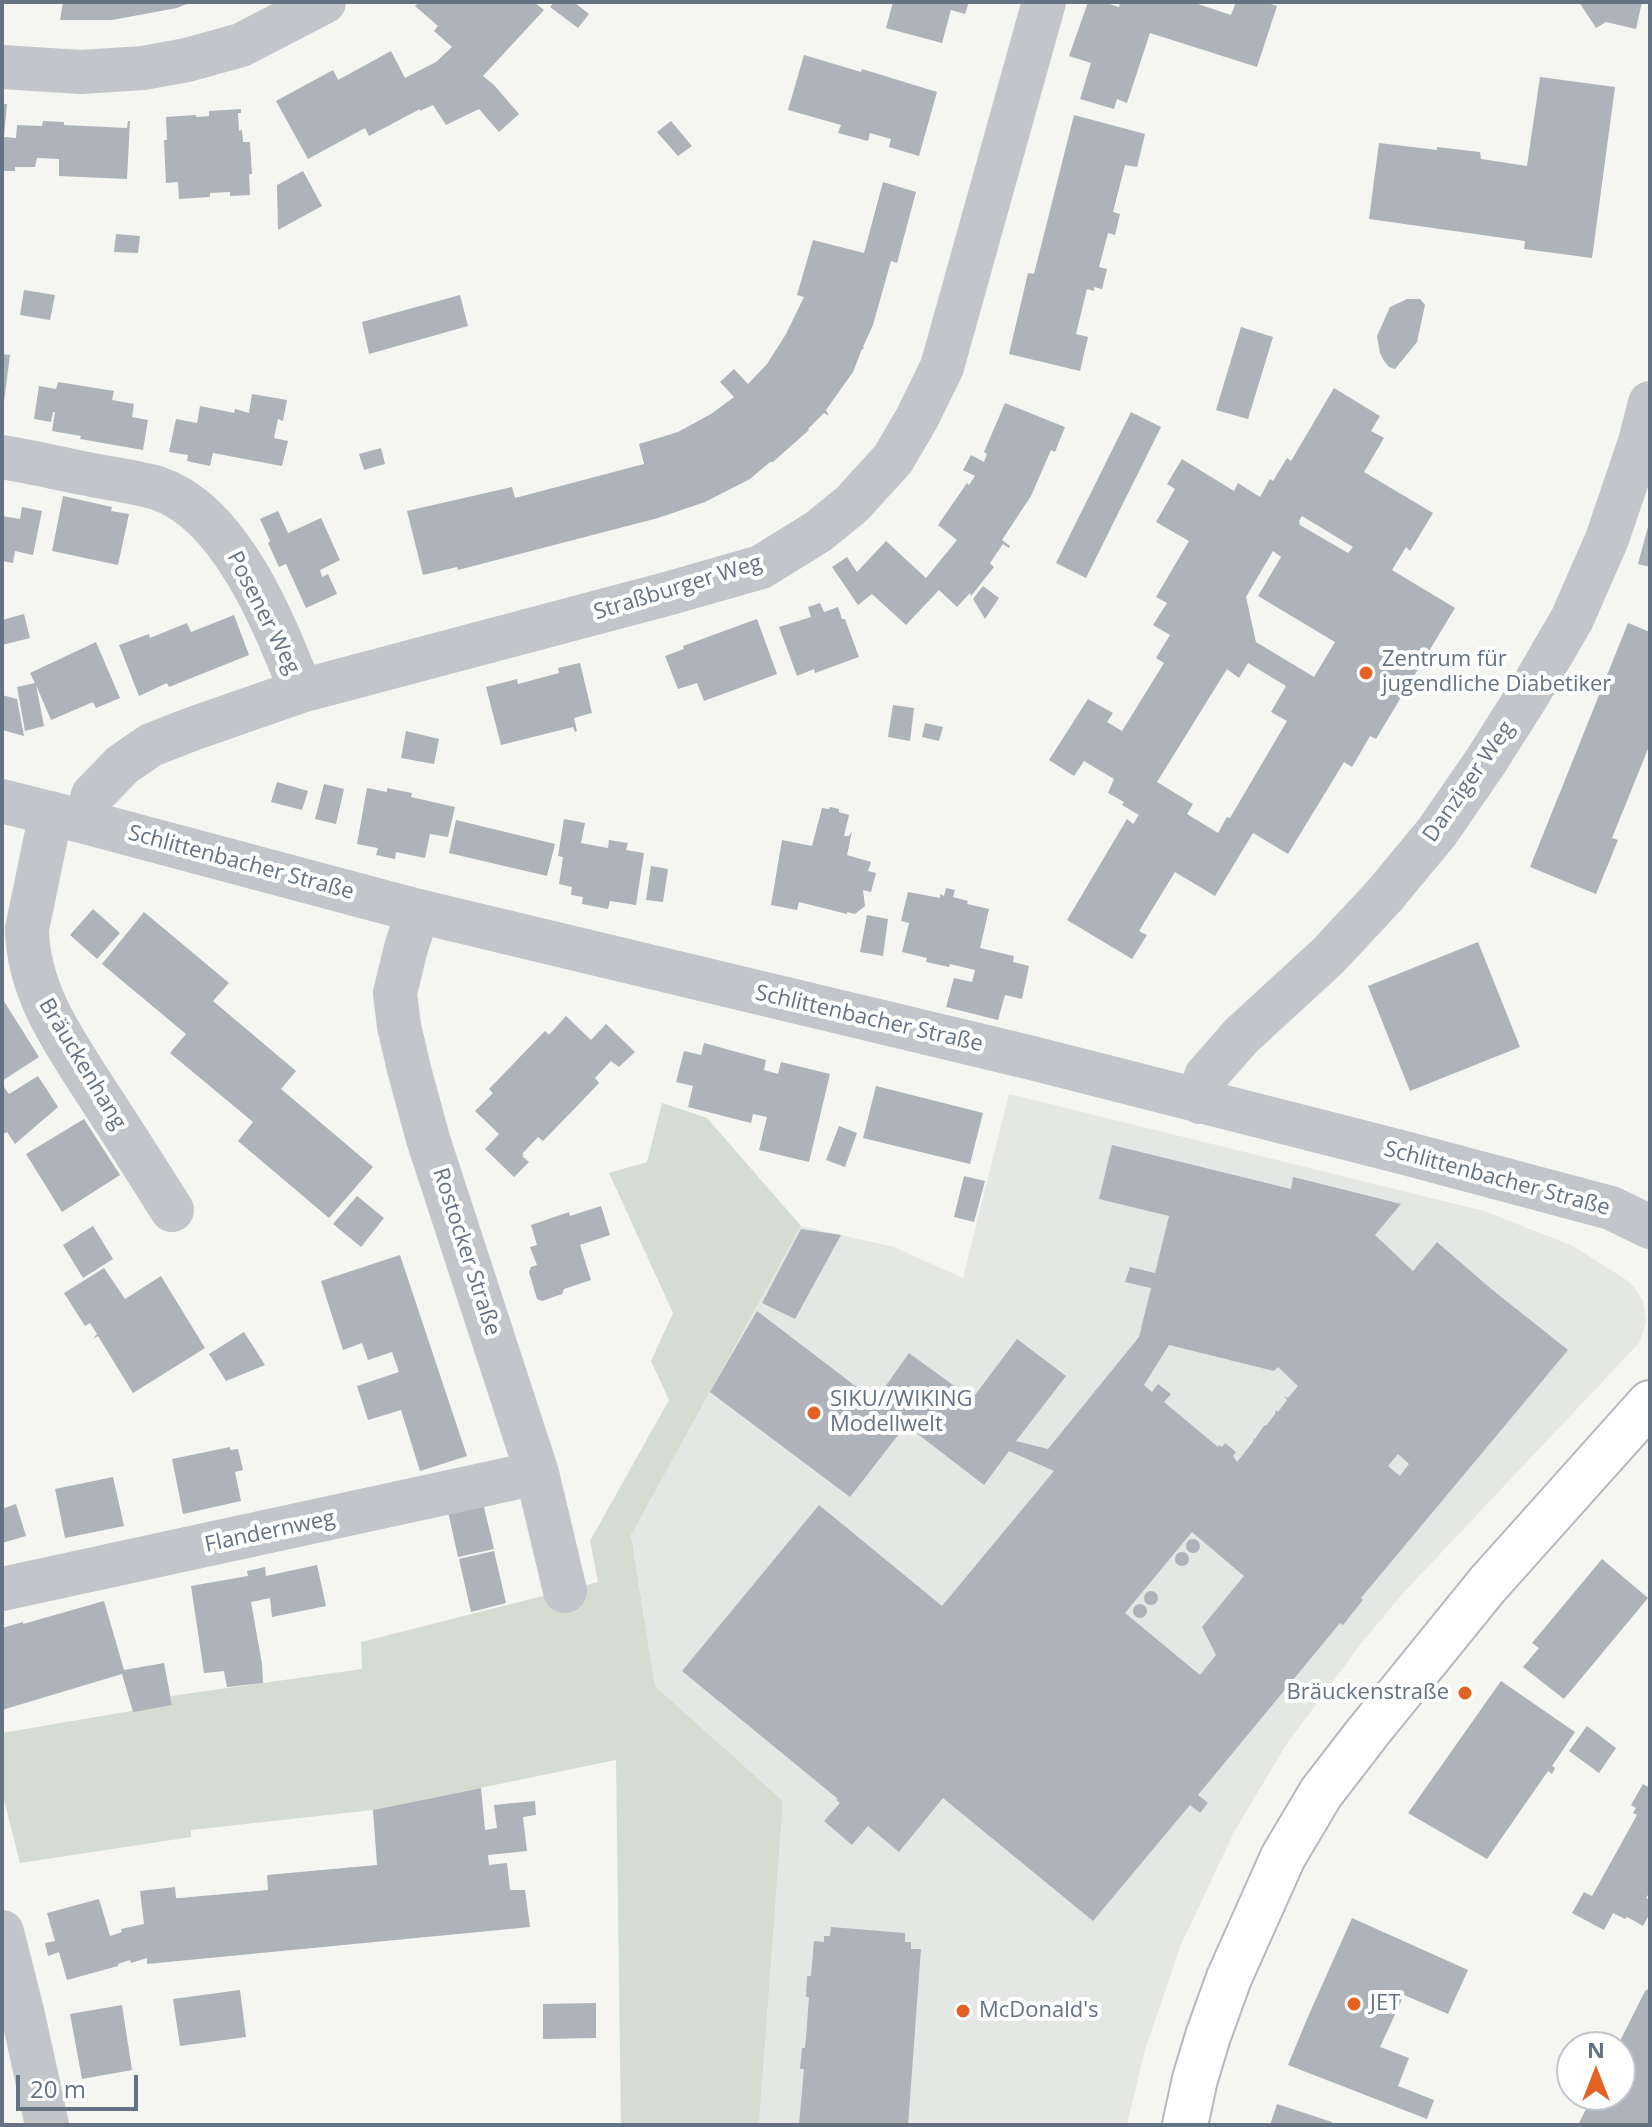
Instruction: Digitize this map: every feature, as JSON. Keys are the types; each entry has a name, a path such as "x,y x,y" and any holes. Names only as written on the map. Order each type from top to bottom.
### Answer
{"main road":[{"path":"1185,2125 1195,2079 1229,1978 1283,1857 1321,1793 1488,1584 1650,1403"}],"street":[{"path":"2,67 81,72 143,68 187,60 241,45 324,2"},
{"name":"Straßburger Weg","path":"68,818 122,765 151,745 301,691 761,567 819,531 852,504 893,459 942,367 1044,2"},
{"name":"Danziger Weg","path":"1200,1102 1206,1076 1241,1036 1328,956 1384,896 1437,832 1486,761 1572,619 1607,539 1650,403"},
{"name":"Posener Weg","path":"2,457 159,489 189,505 228,544 243,566 285,650 301,691"},
{"name":"Schlittenbacher Straße","path":"2,801 418,911 1032,1058 1611,1208 1650,1227"},
{"name":"Bräuckenhang","path":"68,818 27,929 27,946 35,981 54,1024 172,1210"},
{"name":"Rostocker Straße","path":"418,911 395,993 399,1026 428,1139 537,1473 565,1591"},
{"name":"Flandernweg","path":"2,1589 537,1473"},
{"path":"2,1932 47,2125"}],"shaded area":[{"path":"1009,1094 1484,1211 1573,1246 1628,1281 1643,1301 1644,1330 1639,1343 1405,1591 1362,1642 1286,1745 1234,1832 1180,1947 1144,2053 1127,2125 759,2125 783,1801 655,1686 631,1534 801,1226 894,1247 963,1278"},
{"path":"662,1103 707,1118 801,1226 631,1535 655,1686 783,1801 759,2125 621,2125 616,1760 373,1810 191,1830 191,1837 20,1863 2,1792 2,1733 172,1704 171,1696 362,1669 361,1642 598,1582 590,1541 669,1400 651,1361 673,1313 609,1173 647,1162"}],"building":[{"path":"63,2 189,3 112,20 60,20"},
{"path":"419,2 534,2 544,10 483,76 519,114 499,132 479,109 446,125 433,105 369,136 365,128 308,159 276,101 333,70 338,80 391,51 405,78 436,62 452,47 434,31 438,26 415,6"},
{"path":"554,2 574,2 589,14 578,28 550,7"},
{"path":"893,2 969,2 965,14 951,10 942,43 886,28"},
{"path":"1088,2 1119,7 1120,2 1192,2 1231,15 1236,2 1265,2 1277,6 1257,67 1150,33 1127,103 1117,99 1114,109 1080,99 1091,63 1069,56"},
{"path":"1579,2 1642,2 1636,29 1606,22 1596,28"},
{"path":"804,55 937,92 919,156 889,147 891,139 870,133 868,141 838,133 841,125 788,110"},
{"path":"1540,77 1615,87 1592,258 1524,249 1525,241 1369,219 1379,143 1480,152 1481,159 1527,166"},
{"path":"2,104 7,104 4,137 16,138 17,125 42,126 43,121 127,128 130,121 127,179 59,176 59,159 37,158 35,167 15,167 15,171 2,171"},
{"path":"241,109 238,113 239,131 242,130 243,142 250,142 250,195 210,193 210,197 179,199 178,182 166,183 166,117 209,116 209,111"},
{"path":"1074,115 1145,134 1137,167 1125,165 1113,212 1120,214 1115,235 1108,233 1099,267 1107,269 1102,289 1087,289 1076,334 1088,337 1080,371 1009,354 1028,273 1034,274"},
{"path":"671,121 692,146 678,156 657,132"},
{"path":"303,171 322,206 278,230 277,185"},
{"path":"883,182 916,192 897,263 891,261 864,349 853,372 826,410 829,416 824,413 809,430 750,479 705,502 658,518 458,570 457,567 423,575 407,511 512,487 515,498 644,464 639,444 678,432 734,397 720,382 734,369 748,384 767,364 804,297 797,295 813,240 864,253"},
{"path":"116,234 140,236 138,253 114,252"},
{"path":"24,290 55,295 50,320 20,315"},
{"path":"460,295 468,326 369,354 362,322"},
{"path":"1407,299 1420,299 1425,305 1417,342 1395,369 1384,361 1377,336 1390,307"},
{"path":"1241,327 1273,337 1248,419 1216,410"},
{"path":"2,354 10,355 4,402 2,402"},
{"path":"58,382 114,391 112,400 134,404 132,417 148,420 143,450 52,431 55,412 51,422 34,419 39,386 56,389"},
{"name":"Zentrum für jugendliche Diabetiker","path":"1334,388 1380,416 1371,431 1384,438 1364,472 1433,513 1410,551 1406,547 1392,570 1455,608 1376,739 1370,736 1352,767 1344,762 1288,854 1253,833 1215,896 1175,872 1139,931 1147,935 1132,959 1067,920 1127,819 1133,824 1139,815 1108,793 1114,779 1084,761 1074,776 1049,760 1088,699 1113,713 1107,722 1122,731 1164,663 1156,658 1170,635 1153,625 1167,603 1156,597 1189,541 1156,522 1175,489 1167,484 1182,459 1234,491 1238,483 1260,497 1287,458 1291,461","holes":["1302,516 1353,547 1348,553 1300,525","1273,551 1281,557 1258,596 1335,642 1314,677 1256,642 1246,597","1248,663 1286,686 1271,712 1287,721 1218,833 1187,814 1193,804 1157,782 1227,669 1239,678"]},
{"path":"252,394 287,400 283,421 278,419 274,438 288,441 282,466 213,453 210,466 187,461 188,455 169,452 176,419 197,423 200,406 249,413"},
{"path":"1005,403 1065,427 1031,496 1002,540 1009,548 1003,544 990,563 994,567 971,596 970,593 957,607 939,590 906,625 872,594 858,605 832,567 847,557 857,572 886,541 926,578 957,540 938,525 975,476 963,470 971,455 984,462 987,454 984,452"},
{"path":"1131,412 1161,427 1086,578 1056,563"},
{"path":"381,448 385,464 364,470 359,454"},
{"path":"63,496 129,514 118,565 52,551"},
{"path":"22,507 42,511 33,555 15,551 13,563 2,561 2,516 20,519"},
{"path":"278,511 288,533 321,518 340,560 320,570 322,577 328,574 337,594 306,608 286,564 279,567 260,519"},
{"path":"1650,523 1650,567 1638,564"},
{"path":"983,586 999,598 985,619 973,599"},
{"path":"820,603 824,612 838,607 859,657 815,673 814,669 797,676 779,627 811,617 808,607"},
{"path":"24,614 30,638 2,645 2,620"},
{"path":"234,615 249,655 169,687 167,683 139,696 119,645 149,634 150,638 187,623 191,632"},
{"path":"757,619 777,674 704,701 697,683 678,689 665,656 684,649 683,646"},
{"path":"1628,623 1650,632 1650,744 1612,838 1618,840 1596,894 1530,867"},
{"path":"96,642 120,698 96,708 93,702 51,720 36,685 44,726 25,731 17,687 35,683 30,673"},
{"path":"580,663 592,713 574,718 577,731 573,727 501,745 486,687 517,679 518,684 559,673 558,668"},
{"path":"2,695 17,699 24,736 2,730"},
{"path":"893,705 914,708 910,741 888,737"},
{"path":"925,723 943,727 939,741 922,737"},
{"path":"406,731 439,739 434,764 401,758"},
{"path":"277,782 308,791 302,810 271,802"},
{"path":"324,784 344,789 336,824 315,819"},
{"path":"367,788 412,793 411,797 455,807 448,837 430,834 425,858 396,852 395,859 376,855 378,848 357,844"},
{"path":"830,807 849,815 844,836 849,836 852,831 847,855 871,862 868,871 876,873 871,892 863,890 865,906 855,914 847,914 799,902 797,910 771,905 782,840 812,846 822,808"},
{"path":"564,819 585,823 581,843 608,848 609,840 628,843 626,850 644,853 636,905 610,901 608,909 582,904 583,897 571,895 572,887 559,884 563,857 558,856"},
{"path":"456,820 555,844 547,876 449,853"},
{"path":"651,866 668,869 663,902 646,900"},
{"path":"946,888 955,890 953,897 968,901 967,904 989,909 980,948 1014,956 1013,962 1029,966 1022,999 1005,995 998,1020 946,1007 954,978 972,982 975,970 926,962 927,958 902,952 909,923 901,921 908,892 940,898 940,894 944,896"},
{"path":"93,909 120,933 97,959 70,935"},
{"path":"144,912 229,983 213,1001 296,1071 281,1089 373,1167 329,1218 238,1141 253,1122 170,1053 186,1034 102,964"},
{"path":"867,915 888,919 883,956 860,952"},
{"path":"1478,942 1520,1047 1410,1091 1368,986"},
{"path":"2,998 39,1057 2,1081"},
{"path":"566,1016 591,1040 606,1024 635,1052 619,1067 611,1061 595,1078 599,1083 580,1103 543,1141 538,1137 522,1154 529,1162 514,1177 485,1149 499,1134 475,1111 493,1093 489,1089 545,1031 549,1035"},
{"path":"704,1043 766,1060 764,1070 778,1074 781,1062 830,1074 809,1162 759,1150 767,1117 753,1114 751,1123 688,1107 693,1086 676,1082 684,1051 701,1055"},
{"path":"38,1076 58,1107 15,1144 7,1132 2,1132 2,1084 9,1094"},
{"path":"876,1086 983,1113 970,1164 863,1138"},
{"path":"84,1119 120,1175 62,1212 26,1154"},
{"path":"839,1126 857,1133 845,1167 826,1160"},
{"path":"1112,1145 1291,1189 1293,1177 1401,1204 1375,1235 1413,1271 1437,1242 1568,1350 1361,1598 1363,1600 1343,1625 1340,1623 1198,1795 1208,1803 1200,1813 1190,1805 1093,1921 943,1798 899,1852 868,1826 852,1845 824,1821 840,1803 838,1799 682,1671 819,1505 942,1606 1054,1471 1009,1451 984,1485 906,1425 850,1497 710,1392 757,1311 875,1401 909,1353 972,1399 1017,1339 1066,1376 1016,1441 1048,1449 1139,1337 1151,1288 1125,1282 1130,1267 1155,1273 1169,1216 1099,1199","holes":["1169,1345 1274,1371 1278,1367 1298,1386 1288,1398 1284,1396 1287,1400 1237,1462 1233,1456 1236,1452 1225,1443 1218,1447 1164,1402 1171,1394 1158,1384 1152,1392 1144,1385","1398,1454 1409,1464 1400,1476 1388,1466","1192,1532 1244,1576 1202,1627 1216,1655 1200,1675 1125,1613"]},
{"path":"964,1176 985,1181 974,1222 954,1217"},
{"path":"357,1196 384,1218 361,1247 333,1224"},
{"path":"601,1206 610,1235 580,1245 591,1280 564,1289 562,1294 542,1301 537,1299 529,1272 531,1267 537,1265 530,1247 537,1245 531,1225 569,1212 570,1216"},
{"path":"93,1226 113,1259 83,1278 63,1245"},
{"path":"801,1229 841,1235 795,1319 762,1303"},
{"path":"400,1255 467,1456 420,1471 401,1410 368,1420 357,1386 399,1372 392,1352 368,1360 362,1343 343,1350 321,1281"},
{"path":"104,1268 125,1299 161,1276 205,1348 133,1393 98,1336 93,1339 97,1334 90,1323 85,1326 64,1293"},
{"path":"244,1332 265,1365 226,1381 209,1354"},
{"path":"230,1447 230,1450 238,1449 243,1470 235,1472 241,1501 183,1514 172,1459"},
{"path":"113,1477 124,1526 65,1538 55,1489"},
{"path":"482,1499 494,1549 458,1557 447,1507"},
{"path":"16,1504 26,1536 2,1543 2,1509"},
{"path":"1193,1539 1200,1546 1193,1553 1186,1546"},
{"path":"494,1551 506,1603 471,1612 459,1559"},
{"path":"1182,1552 1189,1559 1182,1566 1175,1559"},
{"path":"1602,1559 1648,1598 1564,1699 1523,1667 1539,1648 1532,1643"},
{"path":"317,1565 326,1606 272,1617 270,1598 251,1602 263,1683 227,1687 224,1671 204,1673 191,1586 248,1576 247,1571 265,1567 266,1576"},
{"path":"1151,1591 1158,1598 1151,1605 1144,1598"},
{"path":"104,1601 124,1670 164,1663 172,1705 133,1712 122,1674 2,1710 2,1628"},
{"path":"1140,1604 1147,1611 1140,1618 1133,1611"},
{"path":"1501,1681 1575,1732 1552,1766 1555,1768 1552,1774 1548,1771 1487,1859 1408,1813"},
{"path":"1587,1726 1616,1748 1599,1773 1569,1751"},
{"path":"1643,1784 1650,1788 1650,1892 1646,1898 1650,1900 1650,1913 1643,1926 1613,1913 1604,1930 1572,1913 1584,1892 1592,1896 1637,1815 1633,1813 1636,1808 1631,1805"},
{"path":"481,1788 485,1830 497,1828 494,1805 535,1801 536,1815 523,1817 527,1851 488,1855 489,1865 507,1863 510,1890 525,1890 530,1927 147,1964 147,1958 131,1963 130,1960 67,1980 59,1952 48,1956 45,1943 55,1941 47,1913 99,1899 110,1936 122,1932 121,1929 144,1924 140,1891 175,1887 176,1898 180,1898 268,1890 267,1875 377,1865 373,1810"},
{"path":"1352,1918 1468,1970 1448,2014 1404,1995 1380,2047 1409,2058 1398,2086 1434,2100 1427,2119 1288,2065"},
{"path":"831,1927 905,1933 905,1942 911,1942 911,1949 921,1949 908,2125 799,2125 804,2069 800,2069 809,1997 806,1997 807,1976 811,1976 814,1941 824,1942 824,1936 830,1936"},
{"path":"1650,1988 1650,2125 1578,2125 1585,2111 1636,2111 1636,2031 1625,2031 1645,1991"},
{"path":"240,1990 246,2037 180,2046 173,1999"},
{"path":"596,2003 596,2038 543,2039 543,2004"},
{"path":"122,2005 132,2070 82,2079 70,2014"},
{"path":"1277,2104 1332,2122 1331,2125 1270,2125"}],"place":[{"name":"Zentrum für jugendliche Diabetiker","path":"1366,673"},
{"name":"SIKU//WIKING Modellwelt","path":"814,1413"},
{"name":"Bräuckenstraße","path":"1465,1693"},
{"name":"JET","path":"1354,2004"},
{"name":"McDonald's","path":"963,2011"}]}
